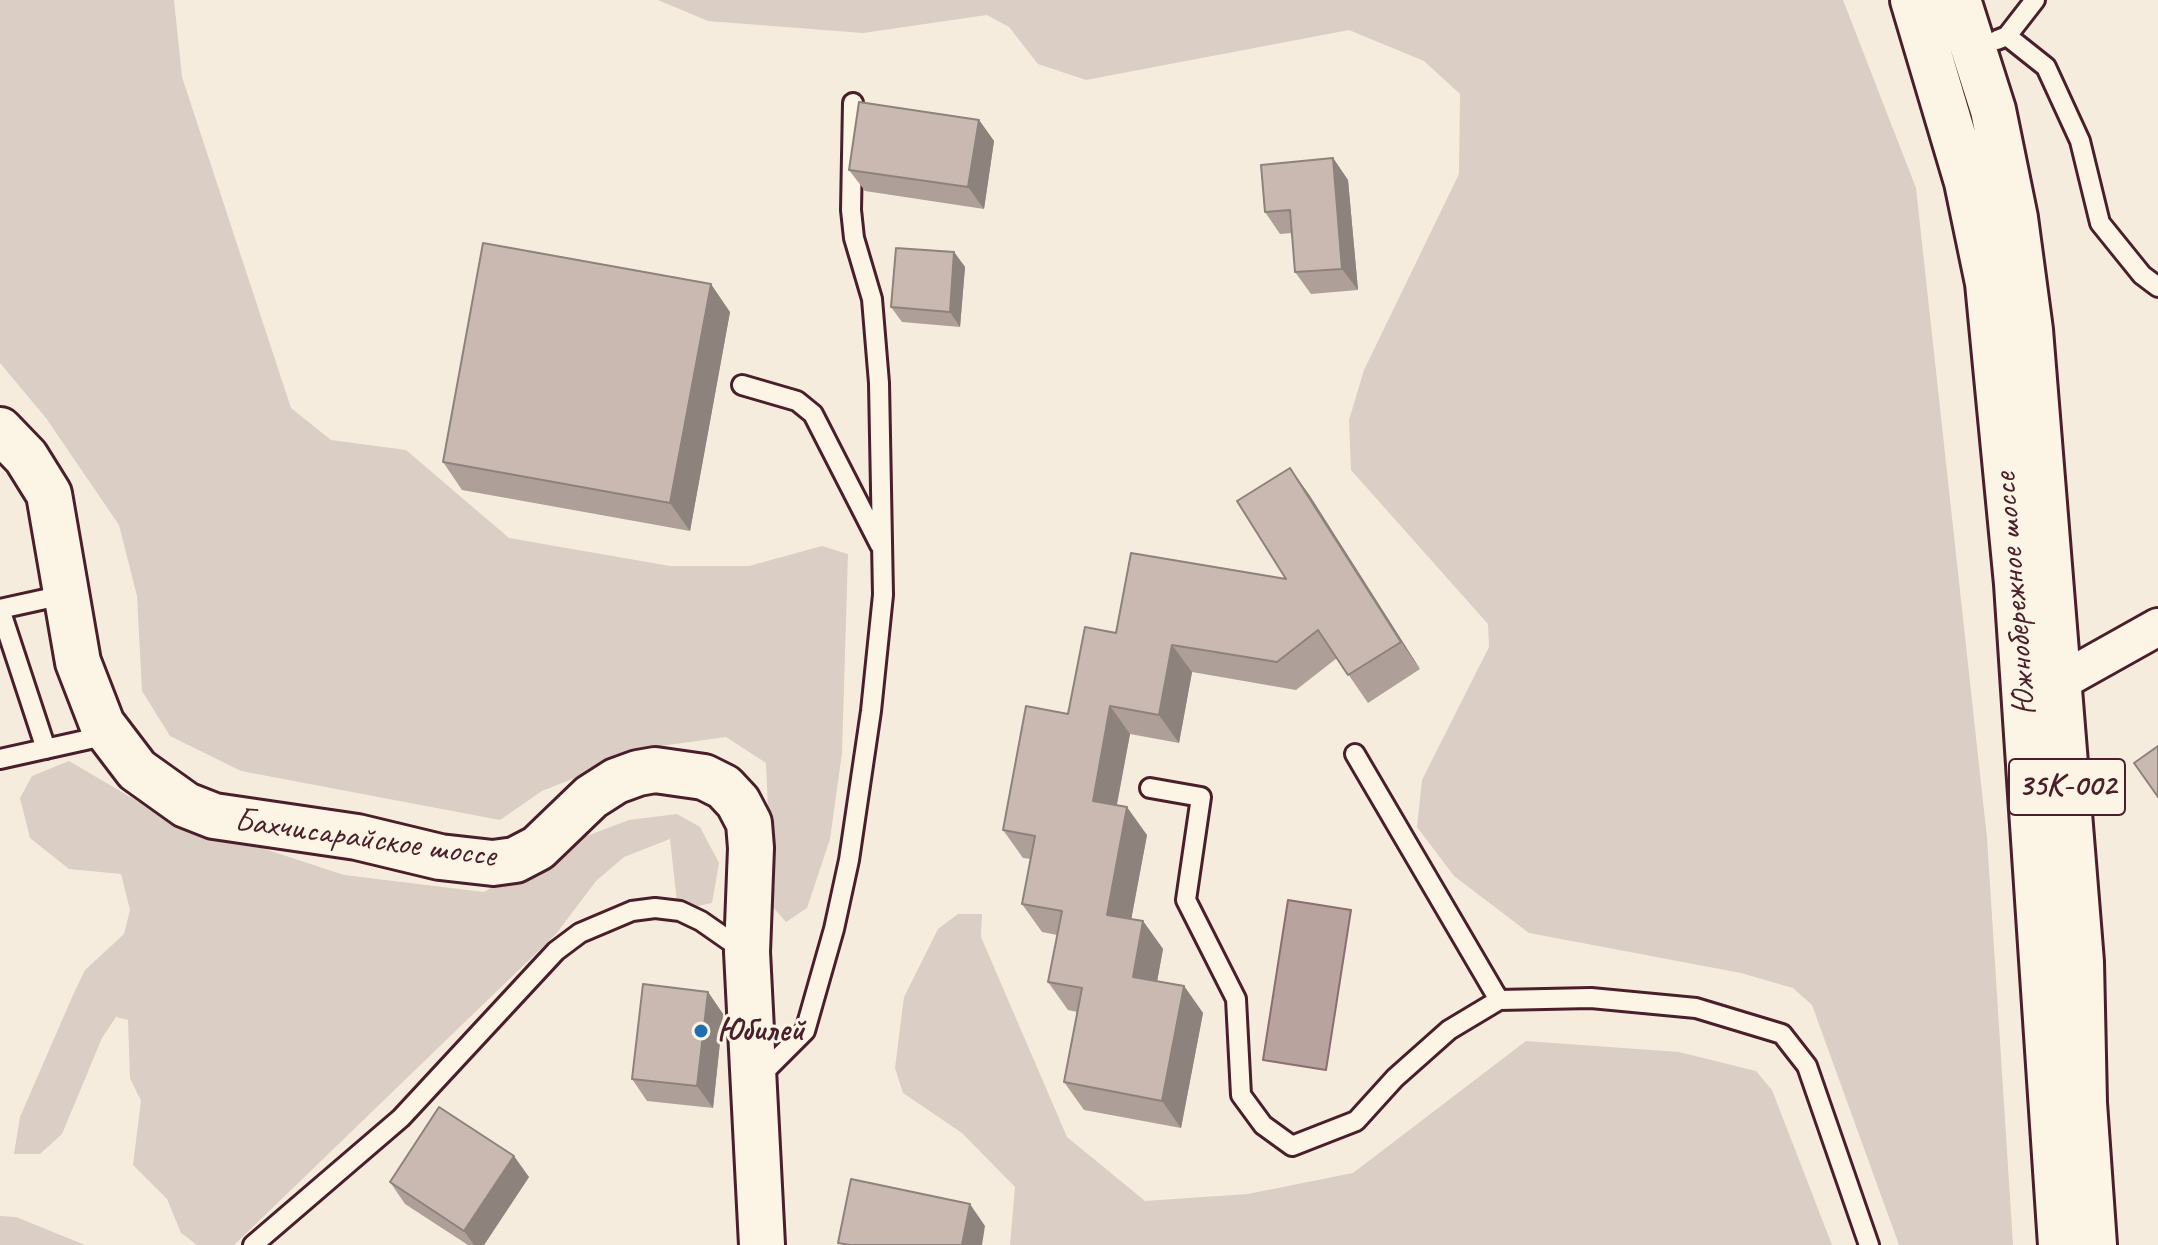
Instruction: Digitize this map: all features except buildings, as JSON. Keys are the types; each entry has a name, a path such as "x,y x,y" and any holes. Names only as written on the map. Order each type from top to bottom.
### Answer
{"main road":[{"name":"Южнобережное шоссе","path":"1913,0 1967,182 1988,283 2017,584 2061,1245"},
{"name":"Южнобережное шоссе","path":"1958,0 1992,43 1993,110 2015,218 2030,330 2081,962 2084,1103 2094,1245"},
{"name":"Бахчисарайское шоссе","path":"0,430 26,457 49,494 78,662 89,696 108,735 118,750 149,780 186,805 214,816 357,837 470,861 515,860 538,848 591,797 627,777 655,770 704,777 724,787 738,802 749,823 747,952 762,1245"}],"street":[{"path":"2058,683 2158,627"}],"lane":[{"path":"2035,0 1992,43 2046,67 2080,141 2100,223 2142,275 2158,287"},
{"path":"753,1083 805,1031 834,929 849,860 871,711 884,553 872,299 854,238 851,210 853,103"},
{"path":"742,385 797,401 813,414 884,553"},
{"path":"46,749 0,609 68,594"},
{"path":"0,759 108,735"},
{"path":"1355,754 1499,1000"},
{"path":"1150,788 1201,797 1186,900 1236,999 1241,1095 1263,1125 1292,1146 1356,1121 1395,1078 1449,1030 1499,1000 1591,998 1696,1008 1782,1034 1807,1066 1869,1245"},
{"path":"253,1245 401,1118 556,951 580,933 617,916 655,908 680,911 701,921 747,952"}],"shaded area":[{"path":"0,0 174,0 182,77 291,408 331,440 406,450 509,538 670,566 749,566 822,546 848,554 842,753 830,839 807,908 786,922 772,906 766,763 726,737 653,747 542,791 500,820 241,771 170,736 142,691 137,596 119,525 46,418 0,363"},
{"path":"658,0 1843,0 1916,188 1987,838 2013,1245 1899,1245 1812,1005 1793,988 1741,973 1529,933 1454,876 1417,827 1422,780 1489,647 1488,624 1351,470 1349,420 1364,370 1459,174 1460,94 1424,61 1349,30 1086,80 1038,64 1009,27 987,15 863,33 708,21"},
{"path":"69,761 161,815 344,875 484,892 568,843 629,820 677,814 700,827 719,863 712,903 688,908 677,902 670,839 624,857 596,881 556,934 234,1245 197,1245 181,1233 167,1199 133,1165 141,1101 130,1078 128,1020 116,1017 102,1038 62,1134 40,1154 14,1154 20,1117 73,995 85,970 124,934 130,910 121,874 69,869 30,838 20,798 32,776"},
{"path":"1288,900 1351,910 1326,1070 1263,1060"},
{"path":"958,914 982,914 981,937 1067,1137 1145,1201 1248,1194 1353,1173 1526,1041 1679,1052 1756,1071 1772,1090 1832,1245 1010,1245 1015,1187 962,1133 903,1093 895,1068 904,997 938,929"},
{"path":"0,1216 16,1217 85,1245 0,1245"}],"place":[{"name":"Юбилей","path":"701,1031"}]}
